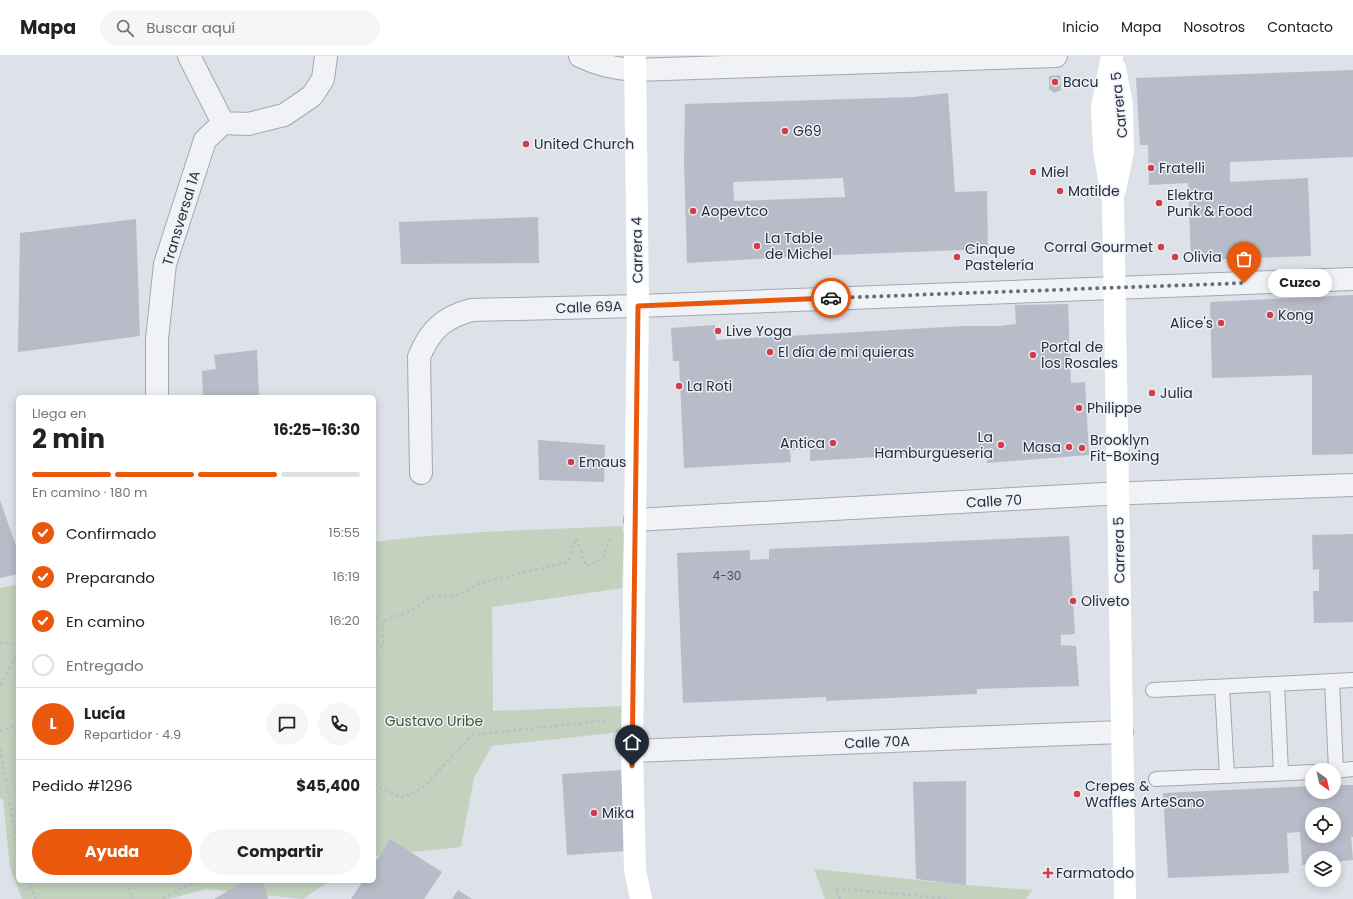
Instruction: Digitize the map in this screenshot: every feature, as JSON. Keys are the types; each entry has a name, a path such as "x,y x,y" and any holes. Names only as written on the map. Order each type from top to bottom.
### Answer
{"street":[{"path":"189,56 223,123 248,124 284,115 312,96 323,79 326,56"},
{"path":"580,56 598,64 618,69 635,63 1056,56"},
{"name":"Carrera 5","path":"1112,56 1102,107 1104,150 1113,201 1125,899"},
{"name":"Carrera 4","path":"635,63 638,306 632,751 635,870 641,899"},
{"name":"Transversal 1A","path":"157,395 157,339 165,264 204,140 223,123"},
{"name":"Calle 69A","path":"421,473 419,357 424,343 433,331 446,320 472,310 638,306 1353,279"},
{"name":"Calle 70","path":"635,520 1118,494 1353,485"},
{"name":"Calle 70A","path":"632,751 1122,732"}],"lane":[{"path":"1153,690 1353,680"},
{"path":"1332,681 1335,763"},
{"path":"1277,684 1281,773"},
{"path":"1222,687 1227,776"},
{"path":"1341,770 1353,770"},
{"path":"1156,779 1305,772"}],"path":[{"path":"376,648 383,646 383,622 410,611 432,596 454,597 480,583 568,562 576,538 586,566 602,560 611,537"},
{"path":"0,642 16,645"},
{"path":"0,685 16,657"},
{"path":"376,785 402,798 424,787 472,735 614,719"},
{"path":"0,731 16,726"},
{"path":"0,749 16,839"},
{"path":"28,883 36,899"},
{"path":"128,883 132,899"},
{"path":"163,899 194,883"},
{"path":"840,899 836,888 950,899"}],"green space":[{"name":"Gustavo Uribe","path":"622,526 624,535 622,588 492,607 493,711 624,706 621,732 492,746 474,778 461,847 376,856 376,542 436,535"},
{"path":"16,584 16,883 10,867 3,800 0,798 0,588"},
{"path":"814,869 966,885 1032,890 1026,899 825,899"},
{"path":"16,883 326,883 303,899 206,889 169,899 22,899"}],"building":[{"path":"1353,70 1353,157 1230,162 1230,182 1308,178 1311,256 1191,260 1188,183 1149,185 1148,145 1140,145 1136,78"},
{"name":"Bacu","path":"1060,75 1061,90 1054,93 1049,89 1049,76"},
{"path":"948,93 955,192 987,191 988,249 809,256 687,263 684,160 685,104 913,97","holes":["843,178 845,197 734,201 733,182"]},
{"path":"538,217 539,263 401,264 399,222"},
{"path":"136,219 140,336 18,352 20,233"},
{"path":"1353,295 1353,454 1312,455 1312,375 1212,378 1210,302"},
{"path":"1068,304 1071,383 1085,382 1089,455 987,463 988,452 943,453 810,461 810,449 790,450 791,462 684,468 679,361 673,361 671,328 715,325 716,340 963,326 999,326 1016,324 1015,305"},
{"path":"257,350 259,395 203,395 202,371 216,369 214,355"},
{"name":"Emaus","path":"538,440 605,445 604,482 539,480"},
{"path":"0,500 16,546 16,574 0,578"},
{"path":"1353,534 1353,622 1314,623 1313,591 1319,591 1319,569 1313,570 1312,535"},
{"path":"1069,536 1075,634 1061,635 1061,645 1076,646 1079,686 977,689 977,694 826,701 826,697 683,703 677,553 750,550 750,560 769,559 769,549"},
{"name":"Mika","path":"621,770 626,851 567,855 562,774"},
{"path":"966,781 966,885 916,879 913,782"},
{"path":"1341,785 1353,785 1353,837 1351,837 1353,860 1341,861 1341,851 1305,851 1305,865 1302,865 1300,832 1287,833 1289,873 1168,878 1163,793 1305,786 1305,799 1341,799"},
{"path":"390,839 442,872 424,899 351,899 362,883 376,883 376,861"},
{"path":"242,883 264,883 268,899 214,899"},
{"path":"458,890 472,899 452,899"}],"way so far":[{"path":"831,298 1244,283"}],"place":[{"name":"Bacu","path":"1055,82"},
{"name":"G69","path":"785,131"},
{"name":"United Church","path":"526,144"},
{"name":"Fratelli","path":"1151,168"},
{"name":"Miel","path":"1033,172"},
{"name":"Matilde","path":"1060,191"},
{"name":"Elektra Punk & Food","path":"1159,203"},
{"name":"Aopevtco","path":"693,211"},
{"name":"La Table de Michel","path":"757,246"},
{"name":"Corral Gourmet","path":"1161,247"},
{"name":"Cinque Pastelería","path":"957,257"},
{"name":"Olivia","path":"1175,257"},
{"name":"Cuzco","path":"1244,283"},
{"name":"Kong","path":"1270,315"},
{"name":"Alice's","path":"1221,323"},
{"name":"Live Yoga","path":"718,331"},
{"name":"El día de mi quieras","path":"770,352"},
{"name":"Portal de los Rosales","path":"1033,355"},
{"name":"La Roti","path":"679,386"},
{"name":"Julia","path":"1152,393"},
{"name":"Philippe","path":"1079,408"},
{"name":"Antica","path":"833,443"},
{"name":"La Hamburgueseria","path":"1001,445"},
{"name":"Masa","path":"1069,447"},
{"name":"Brooklyn Fit-Boxing","path":"1082,448"},
{"name":"Emaus","path":"571,462"},
{"name":"Oliveto","path":"1073,601"},
{"name":"Crepes & Waffles ArteSano","path":"1077,794"},
{"name":"Mika","path":"594,813"},
{"name":"Farmatodo","path":"1048,873"}],"route":[{"path":"632,766 638,306 831,298"}]}
